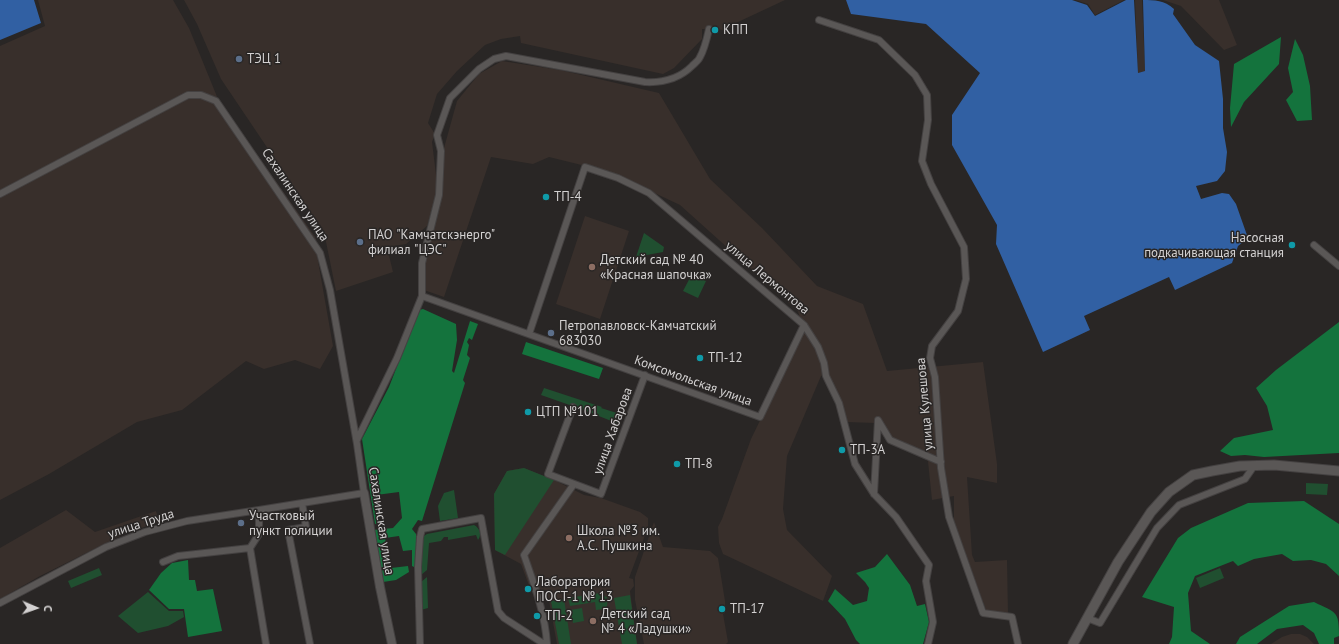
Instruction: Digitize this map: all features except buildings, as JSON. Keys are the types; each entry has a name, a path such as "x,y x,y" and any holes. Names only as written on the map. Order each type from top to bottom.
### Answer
{"main road":[{"path":"1073,644 1118,562 1151,512 1170,492 1193,475 1240,466 1274,465 1339,471"}],"street":[{"name":"улица Кулешова","path":"819,20 879,40 914,75 927,95 928,120 922,161 931,184 964,247 966,271 966,279 958,311 932,346 930,358 935,377 941,462 949,517 983,613 1012,617 1018,644"},
{"path":"357,440 397,358 422,296 422,263 439,195 441,151 437,135 450,98 479,69 494,59 506,56 645,82 656,83 674,79 688,70 700,59 709,29"},
{"name":"Сахалинская улица","path":"0,194 188,95 201,95 216,101 320,253 330,290 357,440 364,493 380,587 392,644"},
{"name":"улица Лермонтова","path":"529,334 585,167 618,178 649,193 804,325 818,346 824,363 826,376 839,403 855,464 874,494 896,517 929,565 926,581 933,622 928,644"},
{"path":"1314,245 1339,266"},
{"name":"Комсомольская улица","path":"422,296 760,417 804,325"},
{"name":"улица Хабарова","path":"574,484 602,494 645,375"},
{"path":"547,644 546,631 539,599 524,555 574,484 548,474 573,407"},
{"path":"874,494 878,420 890,440 941,462"},
{"path":"1087,618 1100,623 1157,528 1179,505 1245,479 1254,466"},
{"name":"улица Труда","path":"0,603 106,547 145,532 187,521 364,493"},
{"path":"302,504 306,527 288,530 310,644"},
{"path":"260,510 259,534 250,548 266,644"},
{"path":"420,644 418,567 422,529 481,518 498,611 504,618 544,644"},
{"path":"163,562 178,556 250,548"}],"shaded area":[{"path":"38,0 173,0 189,28 218,99 316,238 318,261 333,346 320,369 295,360 264,369 246,361 182,410 137,422 49,474 0,500 0,46 45,26"},
{"path":"184,0 785,0 738,22 727,30 702,29 702,39 674,68 663,74 521,43 520,36 501,39 485,45 457,71 437,94 428,123 435,134 432,142 438,191 427,226 406,244 387,247 393,272 336,291 324,232 221,79 197,24"},
{"path":"1075,0 1124,0 1095,15 1088,4"},
{"path":"1135,0 1142,0 1145,71 1138,73"},
{"path":"1163,0 1219,0 1237,45 1224,50 1181,6"},
{"path":"502,61 560,70 659,93 710,179 762,228 817,286 863,304 887,371 983,362 997,464 997,483 967,477 972,555 975,562 1007,560 1008,614 986,610 954,522 954,496 932,500 927,452 881,433 875,423 846,422 826,374 821,376 787,456 783,509 787,530 832,576 823,601 723,554 719,543 718,527 751,439 803,332 798,311 680,205 610,172 549,157 533,164 491,157 444,297 424,290 424,263 442,196 444,148 457,101 479,74"},
{"name":"Детский сад № 40 «Красная шапочка»","path":"585,216 629,231 600,319 556,304"},
{"name":"Школа №3 им. А.С. Пушкина","path":"524,468 554,480 584,495 601,498 640,512 648,518 648,527 629,578 633,579 634,586 630,591 637,644 557,644 547,590 531,591 521,564 495,550 494,494 507,471"},
{"path":"66,510 95,532 156,511 159,522 124,534 40,576 0,599 0,548"},
{"path":"654,522 663,547 710,551 718,558 725,601 725,613 723,614 728,642 726,644 644,644 635,600 635,577"},
{"path":"1291,634 1300,634 1307,637 1314,644 1271,644 1282,637"}],"green space":[{"path":"1281,37 1279,64 1244,102 1231,127 1230,108 1234,64"},
{"path":"1295,39 1303,55 1310,86 1312,120 1297,121 1286,100 1293,92 1288,68"},
{"path":"644,233 664,247 663,252 636,257"},
{"path":"692,274 706,281 698,298 683,291"},
{"path":"423,309 456,324 457,340 452,371 454,373 470,321 478,324 472,340 469,338 467,342 469,345 467,355 470,358 463,380 465,383 422,521 418,520 412,529 416,534 417,566 412,566 412,550 403,551 399,536 385,538 391,568 408,566 409,572 396,580 383,582 373,530 393,528 402,518 399,492 376,495 379,523 375,524 362,439 389,387 419,310"},
{"path":"1339,322 1339,453 1264,457 1245,455 1231,456 1220,451 1234,438 1273,430 1267,406 1256,388 1276,370"},
{"path":"526,342 603,368 599,379 522,354"},
{"path":"544,388 623,415 619,424 541,395"},
{"path":"524,468 554,480 505,555 495,550 494,494 507,471"},
{"path":"1306,483 1328,484 1327,495 1306,494"},
{"path":"454,490 458,518 440,521 438,506 444,493"},
{"path":"1304,501 1339,524 1339,576 1326,564 1311,560 1293,561 1282,554 1254,559 1238,566 1233,561 1195,576 1188,593 1191,631 1210,644 1169,644 1172,637 1174,607 1142,597 1178,538 1191,528 1248,503"},
{"path":"474,525 480,532 478,540 476,535 448,540 448,537 444,537 441,541 429,543 427,570 421,575 422,541 424,536 427,534"},
{"path":"887,554 910,585 917,606 925,604 929,622 923,644 860,644 856,640 845,619 828,601 835,589 853,605 867,601 869,588 856,573 875,567"},
{"path":"188,560 189,580 195,580 197,591 213,589 222,631 188,637 184,609 169,609 149,590 161,573 172,563"},
{"path":"99,568 102,575 71,588 68,581"},
{"path":"1220,568 1224,578 1200,588 1196,578"},
{"path":"427,577 428,608 421,610 421,582"},
{"path":"148,592 169,611 183,611 184,617 168,626 138,633 118,616"},
{"path":"600,593 608,598 607,606 604,609 596,610 595,602 570,606 568,598"},
{"path":"630,595 637,644 622,644 614,598"},
{"path":"564,599 571,644 559,644 551,601"},
{"path":"1314,602 1332,611 1337,617 1339,636 1334,638 1334,644 1319,644 1314,633 1303,625 1277,629 1257,644 1236,644 1240,637 1289,606"},
{"path":"582,608 584,621 573,623 570,610"}],"water":[{"path":"0,0 34,0 41,23 0,40"},
{"path":"846,0 1072,0 1087,5 1095,16 1126,0 1134,0 1138,73 1145,71 1143,0 1155,0 1167,4 1174,9 1173,14 1195,45 1219,61 1223,99 1223,128 1227,152 1225,171 1217,181 1196,186 1201,199 1222,193 1229,194 1236,204 1248,238 1238,246 1232,263 1175,290 1169,277 1084,316 1090,330 1043,352 996,244 997,225 952,145 952,115 980,73 926,24 851,14"}],"place":[{"name":"КПП","path":"715,30"},
{"name":"ТЭЦ 1","path":"239,59"},
{"name":"ТП-4","path":"546,197"},
{"name":"ПАО \"Камчатскэнерго\" филиал \"ЦЭС\"","path":"360,242"},
{"name":"Насосная подкачивающая станция","path":"1292,245"},
{"name":"Детский сад № 40 «Красная шапочка»","path":"592,267"},
{"name":"Петропавловск-Камчатский 683030","path":"551,333"},
{"name":"ТП-12","path":"700,358"},
{"name":"ЦТП №101","path":"528,412"},
{"name":"ТП-3А","path":"842,450"},
{"name":"ТП-8","path":"677,464"},
{"name":"Участковый пункт полиции","path":"241,523"},
{"name":"Школа №3 им. А.С. Пушкина","path":"569,538"},
{"name":"Лаборатория ПОСТ-1 № 13","path":"528,589"},
{"name":"ТП-17","path":"722,609"},
{"name":"ТП-2","path":"537,616"},
{"name":"Детский сад № 4 «Ладушки»","path":"593,621"}]}
